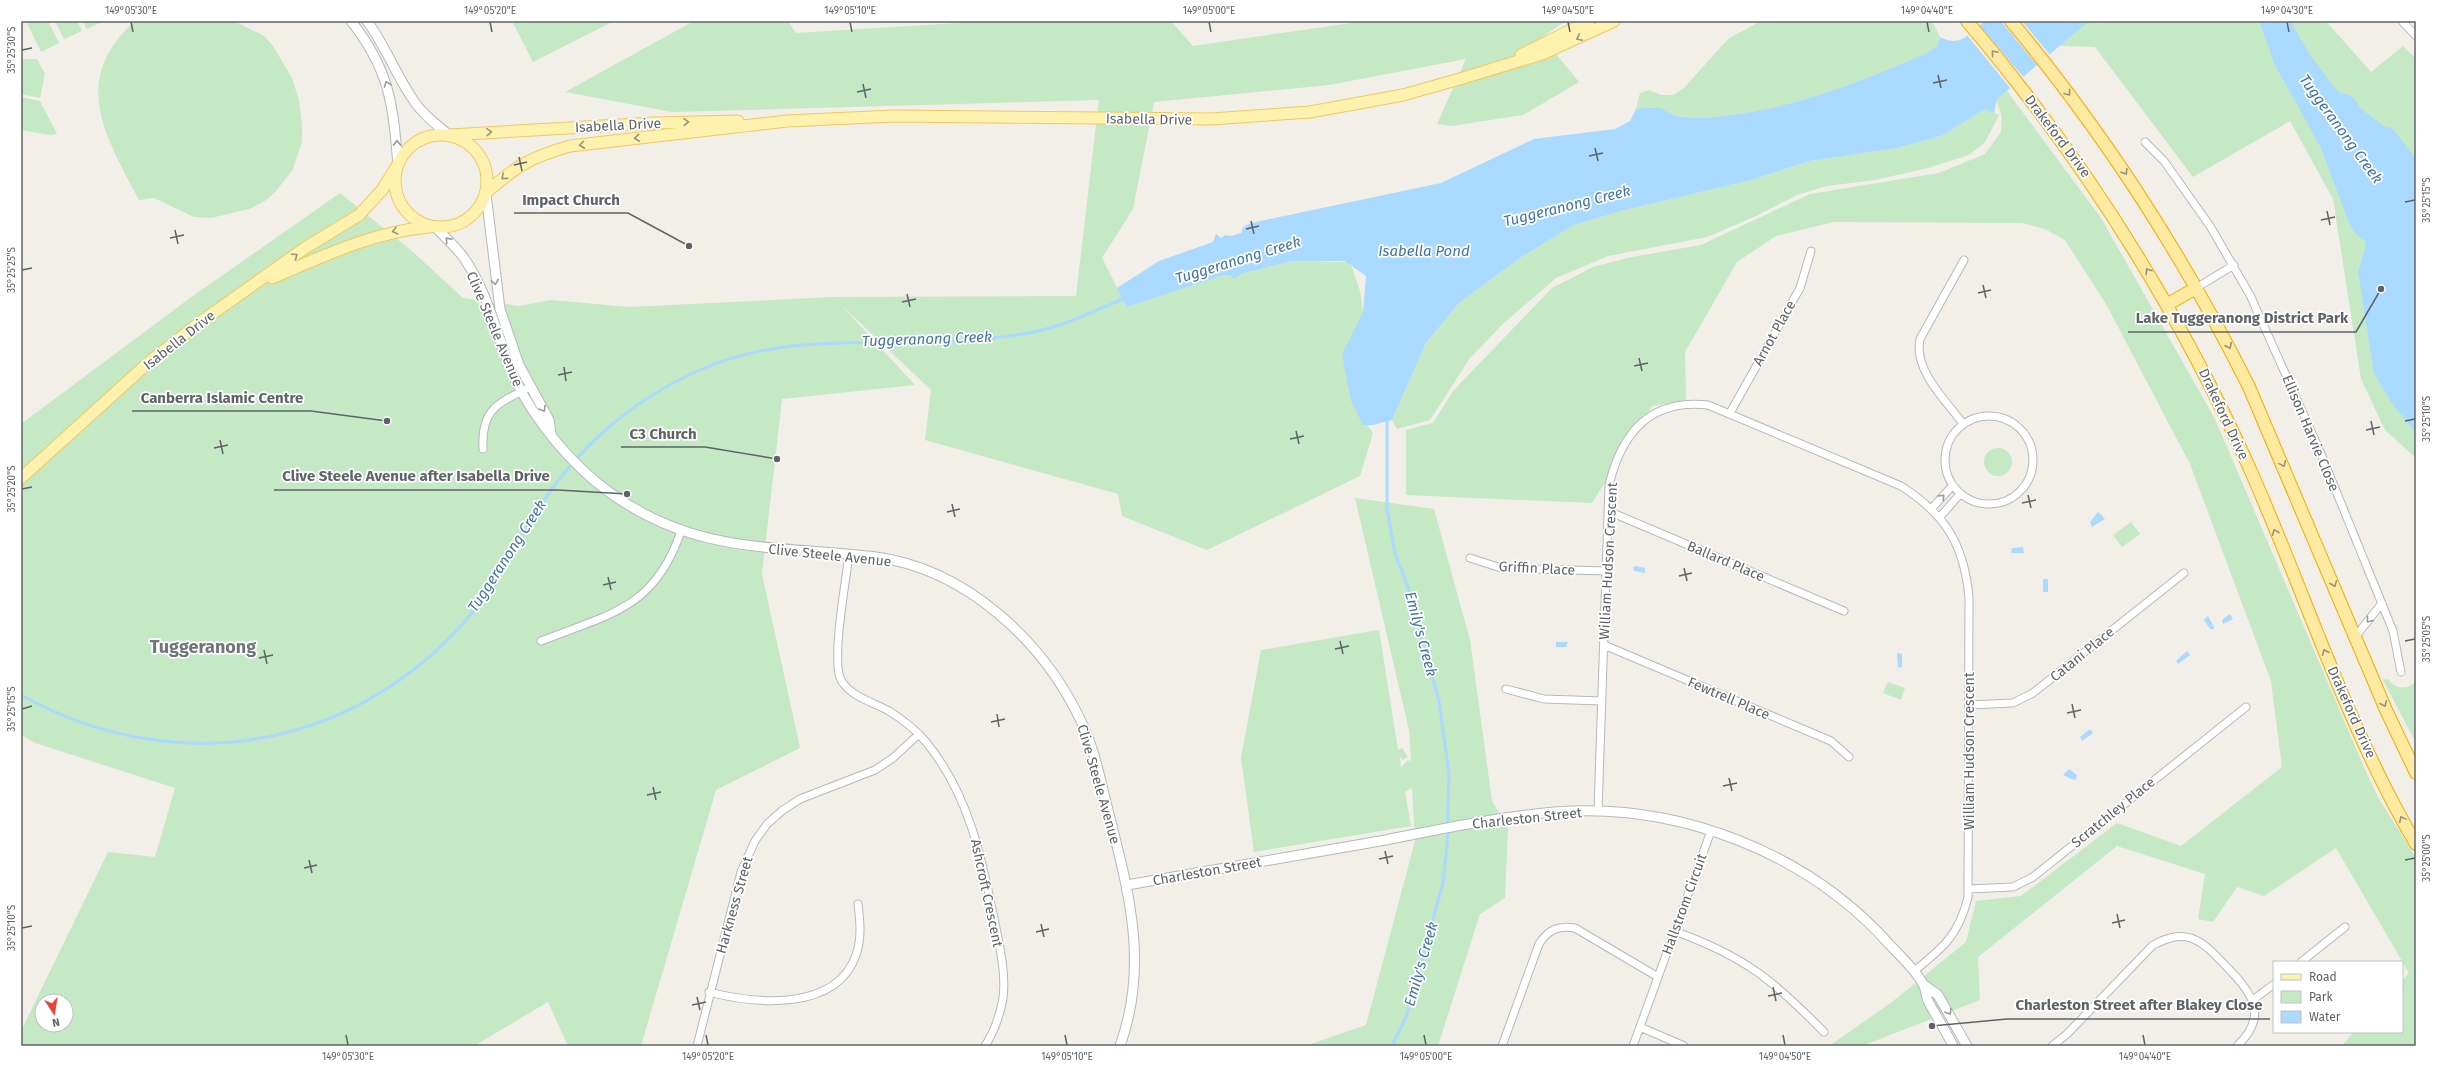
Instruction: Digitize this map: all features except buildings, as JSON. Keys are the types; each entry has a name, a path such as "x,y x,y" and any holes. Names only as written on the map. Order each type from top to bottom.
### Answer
{"highway":[{"path":"2011,21 2045,61 2113,153 2196,288 2249,388 2416,773"},
{"name":"Drakeford Drive","path":"1968,22 2018,83 2092,183 2168,304 2214,392 2250,470 2333,671 2380,777 2416,844"},
{"path":"2168,304 2196,288"}],"main road":[{"name":"Isabella Drive","path":"1504,64 1589,21"},
{"name":"Isabella Drive","path":"449,135 654,123 787,121 893,116 1211,119 1310,112 1403,95 1542,54 1614,21"},
{"name":"Isabella Drive","path":"486,193 524,162 539,155 570,146 787,121"},
{"path":"432,135 449,135 468,143 482,158 487,173 486,193 477,210 465,221 450,226 435,226 412,217 402,205 395,182 398,165 405,152 417,141 432,135"},
{"name":"Isabella Drive","path":"21,478 148,363 199,323 305,248 359,215 382,190 398,165"},
{"name":"Isabella Drive","path":"252,286 372,237 401,229 435,226"}],"street":[{"path":"351,21 373,52 389,90 396,130 398,165"},
{"path":"367,21 382,43 412,99 429,118 449,135"},
{"path":"2402,21 2416,36"},
{"name":"Ellison Harvie Close","path":"2145,142 2164,161 2234,265 2250,295 2319,449 2382,603 2393,632 2401,672"},
{"name":"Clive Steele Avenue","path":"486,193 500,309 515,367"},
{"name":"Clive Steele Avenue","path":"435,226 464,258 476,279 525,389 549,420 551,433 596,482 636,510 681,531 738,545 879,558 909,565 938,576 967,591 994,610 1031,645 1063,686 1086,734 1127,885 1134,924 1135,970 1131,1002 1120,1046"},
{"name":"Arnot Place","path":"1730,413 1800,288 1811,251"},
{"path":"1963,424 1924,371 1918,358 1918,348 1920,339 1964,260"},
{"path":"2196,288 2234,265"},
{"path":"483,450 482,430 489,414 525,389"},
{"name":"William Hudson Crescent","path":"1598,811 1609,485 1614,464 1622,446 1640,423 1661,410 1689,403 1708,405 1901,486 1932,508 1940,517 1958,545 1967,576 1969,889 1964,914 1953,936 1943,948 1914,971"},
{"path":"1982,416 1996,416 2010,421 2027,437 2034,459 2028,482 2011,499 1989,505 1973,502 1960,494 1953,486 1945,466 1945,453 1953,434 1963,424 1982,416"},
{"path":"1932,508 1953,486"},
{"path":"1940,517 1960,494"},
{"name":"Ballard Place","path":"1608,511 1844,611"},
{"path":"541,641 615,612 645,594 664,569 681,531"},
{"name":"Ashcroft Crescent","path":"849,555 837,660 839,675 847,689 891,712 919,734 944,768 960,798 974,830 984,864 1004,977 1003,998 998,1018 985,1046"},
{"name":"Griffin Place","path":"1470,558 1501,568 1606,571"},
{"name":"Catani Place","path":"1969,705 2013,703 2033,693 2184,573"},
{"path":"2356,636 2382,603"},
{"name":"Fewtrell Place","path":"1604,645 1831,741 1849,757"},
{"path":"1506,689 1544,699 1602,700"},
{"name":"Scratchley Place","path":"1969,889 2013,887 2033,876 2246,707"},
{"name":"Harkness Street","path":"697,1046 709,992 745,861 755,841 768,824 783,810 800,800 875,770 893,758 919,734"},
{"name":"Charleston Street","path":"1127,885 1433,831 1555,812 1598,811 1640,814 1669,819 1711,831 1767,852 1820,883 1872,926 1914,971 1924,985 1938,995 1968,1046"},
{"name":"Hallstrom Circuit","path":"1633,1046 1711,831"},
{"path":"709,992 753,1001 775,1002 808,995 835,983 850,968 856,954 861,932 858,904"},
{"path":"1502,1046 1539,944 1545,935 1554,929 1564,926 1574,928 1658,977"},
{"path":"2303,961 2345,928"},
{"path":"1674,931 1724,951 1750,965 1786,993 1824,1032"},
{"path":"2056,1045 2153,945 2164,939 2177,936 2190,938 2203,944 2246,986 2253,1000 2253,1024 2248,1034 2237,1046"},
{"name":"Charleston Street","path":"1924,985 1927,999 1954,1046"},
{"path":"2253,1000 2273,985"},
{"path":"1640,1027 1684,1046"}],"green space":[{"path":"26,21 48,21 59,43 41,52"},
{"path":"55,21 77,21 82,31 64,39"},
{"path":"83,21 104,21 87,29"},
{"path":"135,21 234,21 264,36 273,46 292,78 299,100 302,124 302,142 292,171 276,191 265,201 249,209 211,218 194,217 154,198 139,200 115,154 106,131 100,109 99,87 103,65 115,43"},
{"path":"512,21 614,21 533,62"},
{"path":"694,21 788,21 796,33 991,21 1171,21 1193,46 1365,21 1566,21 1542,37 1579,82 1523,115 1451,126 1437,124 1466,59 1329,85 1154,102 1133,209 1102,258 1127,307 1225,275 1241,274 1292,261 1350,262 1360,291 1363,312 1361,416 1373,433 1360,476 1207,550 1122,516 1118,494 925,440 931,390 840,304 915,385 782,399 762,574 800,748 716,790 641,1046 568,1046 548,1002 474,1046 21,1046 21,1031 34,1004 34,1033 74,1033 74,993 39,993 108,852 155,857 175,788 35,743 21,735 21,424 190,298 340,193 413,252 463,298 519,306 551,300 629,307 833,297 1076,296 1099,100 672,112 565,92"},
{"path":"1761,21 1932,21 1940,37 1937,46 1933,50 1883,73 1824,94 1794,102 1736,114 1710,117 1688,117 1674,115 1656,108 1636,109 1640,93 1649,90 1661,95 1674,95 1684,88 1728,39"},
{"path":"2037,21 2326,21 2371,72 2403,46 2416,59 2416,458 2385,430 2361,379 2333,199 2290,121 2193,177 2095,47 2058,46"},
{"path":"22,59 37,59 45,74 40,98 21,94"},
{"path":"2007,91 2101,218 2215,419 2367,774 2378,797 2416,858 2416,1046 2341,1046 2353,1033 2403,1033 2403,980 2409,973 2336,848 2264,896 2237,887 2213,922 2198,919 2205,874 2117,846 1978,957 1980,1000 1862,1046 1829,1046 1892,1002 1966,942 1976,901 2021,896 2117,823 2181,846 2282,767 2271,681 2190,464 2106,304 2065,240 2045,229 2023,223 1834,222 1776,236 1737,262 1685,352 1686,400 1652,406 1592,503 1406,495 1406,430 1433,423 1453,391 1552,288 1593,267 1627,258 1701,245 1810,194 1939,173 1985,154 2001,132 2002,117 1996,99"},
{"path":"21,97 40,101 57,134 50,135 21,130"},
{"path":"1985,109 1999,115 1985,142 1969,155 1928,168 1875,180 1827,186 1797,195 1756,216 1707,237 1608,256 1556,278 1504,323 1470,358 1430,420 1397,429 1392,420 1426,343 1459,303 1520,258 1574,225 1621,211 1751,180 1810,161 1897,148 1941,136"},
{"path":"1998,448 2004,449 2008,452 2011,456 2011,468 2008,472 2004,475 1998,476 1992,475 1988,472 1985,468 1984,462 1985,456 1988,452 1992,449"},
{"path":"1355,498 1434,509 1470,640 1492,801 1508,829 1505,898 1480,914 1438,1046 1305,1046 1366,1025 1415,841 1412,788 1405,792 1411,826 1254,852 1241,758 1261,650 1379,630 1398,750 1402,748 1408,757 1402,760 1400,756 1401,767 1408,760 1411,761 1409,730"},
{"path":"2131,522 2140,534 2122,547 2113,535"},
{"path":"2388,679 2394,685 2401,688 2409,686 2416,681 2416,743 2383,680"},
{"path":"1888,682 1905,688 1901,700 1883,693"}],"water":[{"name":"Isabella Pond","path":"1985,21 2089,21 1997,99 1994,113 1985,109 1941,136 1897,148 1810,161 1751,180 1621,211 1574,225 1520,258 1459,303 1426,343 1392,420 1373,425 1363,425 1351,401 1342,355 1363,312 1366,276 1345,261 1292,261 1241,274 1234,279 1230,275 1225,275 1127,307 1117,288 1159,261 1213,242 1216,234 1221,238 1225,235 1231,236 1241,233 1243,227 1251,223 1441,183 1534,139 1615,129 1630,121 1636,109 1663,109 1671,114 1693,118 1740,114 1795,102 1876,75 1927,53 1937,46 1940,37 1954,41 1964,38"},
{"path":"2259,21 2290,21 2310,55 2333,86 2340,93 2348,94 2354,98 2360,108 2385,127 2392,128 2416,159 2416,433 2391,402 2374,373 2358,272 2366,246 2365,241 2357,235 2349,223 2321,148 2275,65"},
{"path":"2098,512 2105,519 2092,527 2090,522"},
{"path":"2023,547 2024,553 2011,553 2012,548"},
{"path":"1636,566 1645,568 1645,573 1634,571 1633,567"},
{"path":"2043,579 2048,579 2048,592 2043,592"},
{"path":"2230,614 2233,619 2223,624 2222,620"},
{"path":"2208,616 2214,629 2210,629 2204,620"},
{"path":"1556,642 1568,642 1566,647 1556,647"},
{"path":"2187,651 2190,655 2178,664 2176,661"},
{"path":"1897,653 1902,654 1902,667 1898,668"},
{"path":"2090,729 2093,733 2082,741 2080,737"},
{"path":"2069,769 2077,775 2076,779 2074,780 2063,775"}],"pier":[{"path":"2001,21 2022,21 2050,55 2038,66"},
{"path":"1978,24 2024,78 2011,89 1966,34"}],"waterway":[{"name":"Tuggeranong Creek","path":"21,695 82,723 144,739 207,743 268,737 327,719 383,691 434,652 480,603 534,515 550,491 568,469 606,430 650,397 674,383 700,370 733,358 766,350 800,345 834,343 937,342 1005,337 1028,333 1060,325 1125,298"},
{"name":"Emily's Creek","path":"1387,419 1387,508 1395,553 1411,596 1439,701 1449,774 1447,846 1443,883 1406,1017 1392,1046"}],"place":[{"name":"Impact Church","path":"689,246"},
{"name":"Lake Tuggeranong District Park","path":"2381,289"},
{"name":"Canberra Islamic Centre","path":"387,421"},
{"name":"C3 Church","path":"777,459"},
{"name":"Clive Steele Avenue after Isabella Drive","path":"627,494"},
{"name":"Charleston Street after Blakey Close","path":"1932,1026"}],"district":[{"name":"Tuggeranong","path":"203,647"}]}
